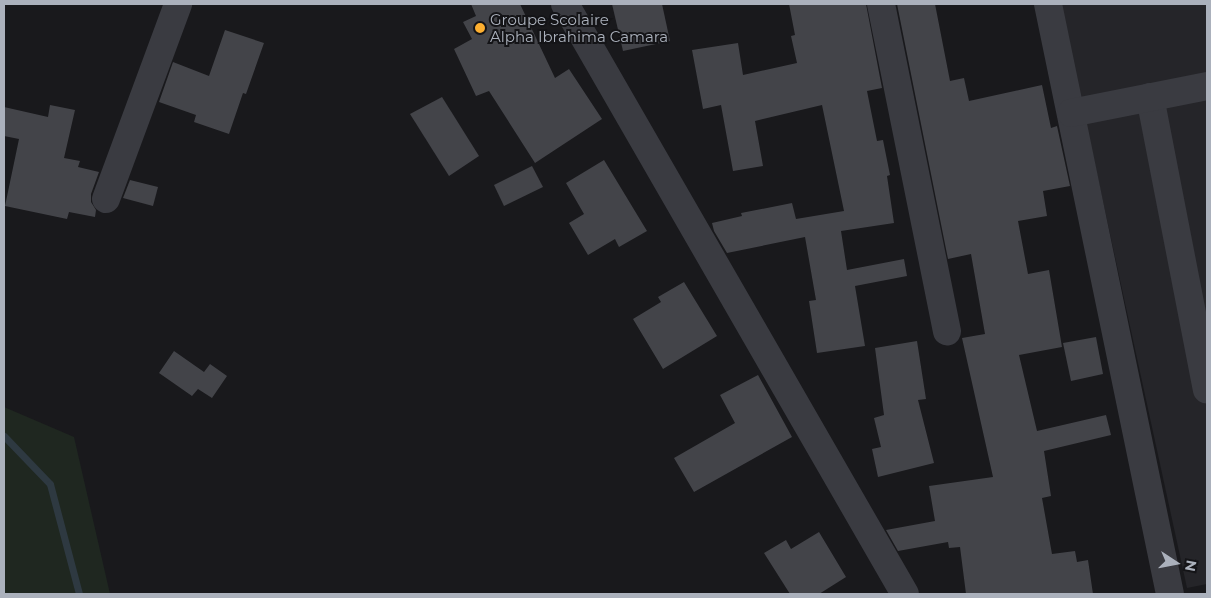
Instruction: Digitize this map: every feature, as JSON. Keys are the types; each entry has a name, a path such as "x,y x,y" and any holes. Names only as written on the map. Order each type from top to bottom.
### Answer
{"street":[{"path":"106,200 178,4"},
{"path":"565,4 905,594"},
{"path":"881,4 947,331"},
{"path":"1048,4 1170,594"},
{"path":"1071,113 1207,86"},
{"path":"1150,97 1207,390"}],"shaded area":[{"path":"1060,4 1207,4 1207,584 1187,588"},
{"path":"4,407 74,437 110,594 4,594"}],"building":[{"path":"471,4 520,4 555,78 569,69 602,119 535,163 489,91 476,96 454,49 472,39 463,22 476,16"},
{"path":"612,4 662,4 670,41 623,51"},
{"path":"789,4 866,4 882,88 867,91 877,141 883,140 890,175 887,176 894,223 841,231 847,270 904,259 907,276 855,286 865,346 817,353 809,301 816,300 805,237 727,253 714,231 712,223 742,216 741,213 792,203 796,219 844,211 822,105 755,121 763,166 733,171 721,105 703,109 692,50 738,43 743,75 797,63 791,36 795,35"},
{"path":"897,4 935,4 950,81 964,78 969,101 1042,85 1051,128 1057,126 1070,186 1043,191 1047,216 1018,221 1028,274 1049,270 1062,347 1019,355 1037,431 1106,415 1111,435 1044,451 1051,496 1042,498 1052,554 1075,551 1077,562 1088,560 1093,594 966,594 960,547 949,548 948,542 898,551 886,530 935,521 929,486 993,477 962,338 985,334 971,254 948,259"},
{"path":"225,30 264,43 246,94 243,93 229,134 194,122 196,115 159,102 173,62 209,76"},
{"path":"442,97 479,156 449,176 410,114"},
{"path":"50,105 75,110 64,158 80,161 78,167 99,172 91,194 91,202 96,210 95,217 69,212 67,219 5,206 19,139 4,136 4,107 48,117"},
{"path":"604,160 647,231 619,247 615,239 588,255 569,223 584,214 566,183"},
{"path":"532,166 543,187 504,206 494,185"},
{"path":"130,180 158,187 153,206 123,198"},
{"path":"684,282 717,336 663,369 633,319 661,302 658,297"},
{"path":"1096,337 1103,374 1071,381 1063,343"},
{"path":"917,341 926,399 918,400 934,463 878,477 872,449 881,447 874,418 884,415 875,348"},
{"path":"174,351 204,372 210,364 227,376 212,398 198,389 192,396 159,373"},
{"path":"758,375 792,437 694,492 674,458 735,423 720,395"},
{"path":"819,532 846,577 819,594 790,594 764,553 786,540 791,549"}],"waterway":[{"path":"4,436 50,484 79,594"}],"place":[{"name":"Groupe Scolaire Alpha Ibrahima Camara","path":"480,28"}]}
